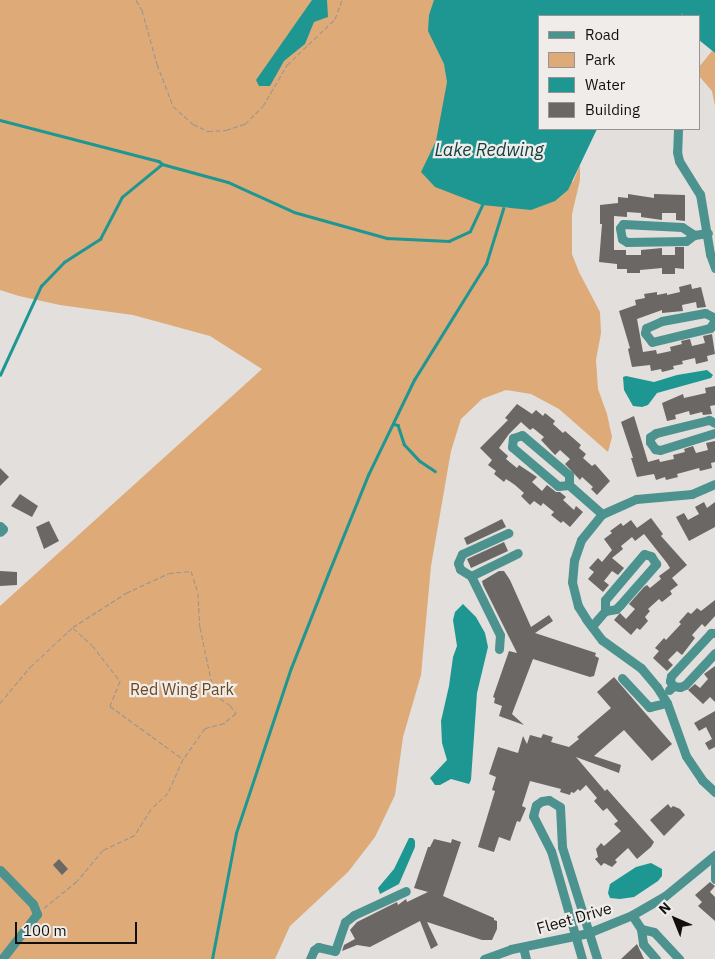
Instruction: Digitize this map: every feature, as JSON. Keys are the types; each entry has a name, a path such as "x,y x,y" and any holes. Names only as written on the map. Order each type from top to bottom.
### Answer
{"street":[{"path":"678,130 676,152 679,161 700,194 710,254 715,268"},
{"path":"694,235 682,227 623,224 620,228 622,239 627,242 686,241 694,235 708,233"},
{"path":"704,313 715,319 710,328 652,342 645,334 646,328 662,321 704,313"},
{"path":"715,422 709,420 656,433 650,437 650,442 655,450 660,450 715,433"},
{"path":"569,485 558,486 512,447 513,438 522,436 568,475 569,485 602,514"},
{"path":"715,484 692,494 636,499 602,514 581,540 572,570 572,582 578,606 602,640 641,668 665,699 686,756 702,780 715,792"},
{"path":"499,650 500,635 471,576 460,568 458,563 462,554 508,533"},
{"path":"471,576 518,553"},
{"path":"592,626 605,611 616,609 656,564 651,556 644,554 605,600 605,611"},
{"path":"673,686 670,681 672,676 711,633 715,633"},
{"path":"673,686 680,687 685,685 715,653"},
{"path":"622,678 649,707 665,699 673,686"},
{"path":"582,959 551,851 533,816 536,805 542,801 549,800 560,807 562,847 597,959"},
{"path":"713,862 715,879"},
{"name":"Fleet Drive","path":"484,959 511,949 588,933 632,915 665,896 713,862"},
{"path":"0,870 33,904 37,914 2,959"},
{"path":"310,959 314,950 318,947 335,951 345,922 406,891"},
{"path":"632,915 641,929 643,944 656,959"},
{"path":"641,929 654,932 679,959"},
{"path":"524,947 526,959"}],"path":[{"path":"136,0 142,10 157,64 173,106 193,124 208,132 226,130 246,124 263,106 287,65 335,19 342,0"},
{"path":"0,703 30,667 72,628 126,593 169,573 191,571 198,593 200,626 214,694 230,705 236,713 224,724 205,728 182,759 168,793 151,809 135,835 103,850 77,881 37,914"},
{"path":"72,628 92,645 120,682 110,706 182,759"}],"green space":[{"name":"Red Wing Park","path":"0,0 532,0 449,115 573,182 580,165 580,180 572,214 572,254 579,272 600,312 601,333 596,360 598,389 607,414 612,437 608,452 559,409 531,394 506,390 482,399 461,419 451,451 431,566 421,675 403,737 395,795 375,837 348,872 290,926 275,959 0,959 0,606 262,369 210,336 133,315 60,305 0,290"},
{"path":"712,51 715,53 715,106 712,91 700,77 700,66"}],"water":[{"path":"312,0 327,0 328,17 314,22 305,44 284,61 270,86 259,86 256,80"},
{"name":"Lake Redwing","path":"434,0 715,0 715,53 700,41 700,15 538,15 538,130 597,130 568,190 555,201 531,210 482,205 435,187 421,172 436,141 447,82 444,64 428,31 429,15"},
{"path":"707,370 713,375 711,378 657,393 648,405 642,407 633,406 624,390 623,377 626,376 654,382 677,375"},
{"path":"463,604 476,617 485,633 488,647 477,693 471,780 469,784 451,779 440,785 435,785 430,778 447,760 442,743 441,721 453,657 457,646 453,620 455,612"},
{"path":"409,838 413,838 415,841 415,847 399,884 380,894 378,888 394,869"},
{"path":"651,863 662,869 662,876 658,881 634,897 610,898 608,893 610,884 636,867"}],"building":[{"path":"628,194 654,198 654,194 685,195 685,221 676,220 676,213 662,213 662,220 641,217 641,213 627,212 627,217 614,216 614,250 626,250 626,255 641,255 641,250 662,248 662,255 675,255 675,247 684,247 684,269 675,268 675,274 662,274 662,268 640,270 640,273 627,273 627,269 617,269 617,264 599,262 602,224 600,224 600,205 618,203 618,197 628,198"},
{"path":"691,284 692,289 701,287 706,307 697,308 696,302 682,305 683,311 662,313 662,310 637,319 643,352 656,350 657,354 671,351 670,347 682,344 681,341 690,339 692,346 705,343 703,336 712,334 715,354 707,356 708,361 696,364 695,358 682,361 683,364 673,366 674,369 662,372 661,369 651,371 650,365 632,367 628,349 630,348 619,311 636,305 635,300 645,298 644,294 657,292 657,295 667,293 667,295 680,292 679,287"},
{"path":"715,386 715,405 710,406 712,414 703,415 702,412 690,415 689,411 675,415 676,419 667,421 662,403 683,394 684,398 706,393 705,388"},
{"path":"517,404 532,414 536,410 543,416 545,413 555,421 553,424 563,433 565,431 581,445 579,448 586,454 583,458 592,466 595,464 610,481 597,495 591,489 593,487 582,477 580,480 565,464 570,459 560,450 555,455 541,440 544,437 533,428 530,430 521,422 509,434 499,448 508,456 506,459 517,468 519,465 537,477 532,482 542,491 547,485 566,497 563,500 574,510 576,506 583,512 570,527 551,515 554,512 543,503 541,506 534,501 530,505 521,496 524,493 515,485 506,479 504,482 494,474 496,471 488,465 492,460 480,448 508,420 505,418"},
{"path":"634,416 648,462 659,459 660,462 674,459 673,455 685,452 684,449 693,446 696,453 708,450 706,443 715,441 715,462 711,463 712,468 700,471 699,468 677,474 678,477 666,480 665,477 656,480 654,474 637,477 621,422"},
{"path":"0,468 9,477 0,486"},
{"path":"20,494 38,506 32,517 11,506"},
{"path":"704,502 707,508 715,502 715,527 689,541 676,517 684,513 688,520 699,514 695,507"},
{"path":"651,518 663,534 661,536 687,565 672,578 678,585 670,591 672,594 662,602 659,599 648,609 650,611 645,617 648,621 640,630 637,628 631,635 614,620 620,613 626,619 635,609 629,604 644,587 647,585 650,588 661,579 659,576 670,568 667,563 644,534 635,541 632,537 621,546 623,549 612,558 624,568 618,575 612,571 604,581 609,585 603,592 588,579 594,572 589,568 598,558 602,562 612,550 604,539 612,533 610,531 621,523 623,526 631,520 637,528"},
{"path":"502,519 506,527 467,545 464,538"},
{"path":"49,521 59,541 44,549 36,527"},
{"path":"504,542 508,551 471,568 467,559"},
{"path":"0,571 17,572 17,585 0,586"},
{"path":"499,571 504,571 510,580 531,627 549,615 553,621 535,633 596,653 595,656 599,658 594,676 590,677 533,659 512,714 524,725 499,716 502,706 494,703 495,698 493,697 509,651 517,653 482,581"},
{"path":"715,600 715,616 705,627 702,624 692,635 695,638 682,655 677,651 668,660 673,665 667,671 653,658 659,651 655,648 664,638 666,640 681,624 679,622 688,612 691,614 697,608 701,611"},
{"path":"715,666 715,702 710,697 703,704 688,690 695,684 700,688 708,679 704,674"},
{"path":"614,677 672,744 652,761 624,730 594,756 621,765 619,773 576,757 605,791 607,789 654,842 651,847 637,859 628,848 615,860 617,862 612,867 604,863 601,866 595,859 598,857 596,849 601,843 604,846 621,831 614,824 618,821 607,808 603,811 594,801 597,798 586,785 580,791 578,789 574,793 571,792 570,795 560,792 561,789 530,781 522,806 526,808 520,822 517,821 510,841 499,837 494,852 478,847 495,791 492,790 496,777 489,774 498,747 518,753 523,736 527,744 530,735 541,738 543,734 553,737 551,742 569,747 579,739 577,737 611,708 597,692"},
{"path":"715,711 715,747 709,750 705,743 712,739 706,727 699,731 694,723"},
{"path":"668,804 671,808 673,806 680,809 685,815 664,836 650,820"},
{"path":"434,839 451,843 452,839 461,842 443,896 494,918 497,921 497,929 492,940 482,940 427,922 438,945 431,949 420,921 370,947 357,945 342,951 344,945 355,939 350,930 357,922 397,902 398,905 406,899 407,902 428,892 414,888 428,847 430,847"},
{"path":"59,859 68,869 62,875 53,865"},
{"path":"710,882 715,886 710,892 715,897 715,921 698,906 702,902 695,895"},
{"path":"637,944 644,959 621,959"}],"waterway":[{"path":"0,120 159,161 162,164 228,182 294,212 387,238 449,241 470,231 482,205"},
{"path":"0,375 41,286 64,262 100,239 122,197 162,164"},
{"path":"212,959 236,833 291,668 368,475 414,380 486,264 503,209"},
{"path":"394,424 398,425 404,444 420,461 435,471"}]}
